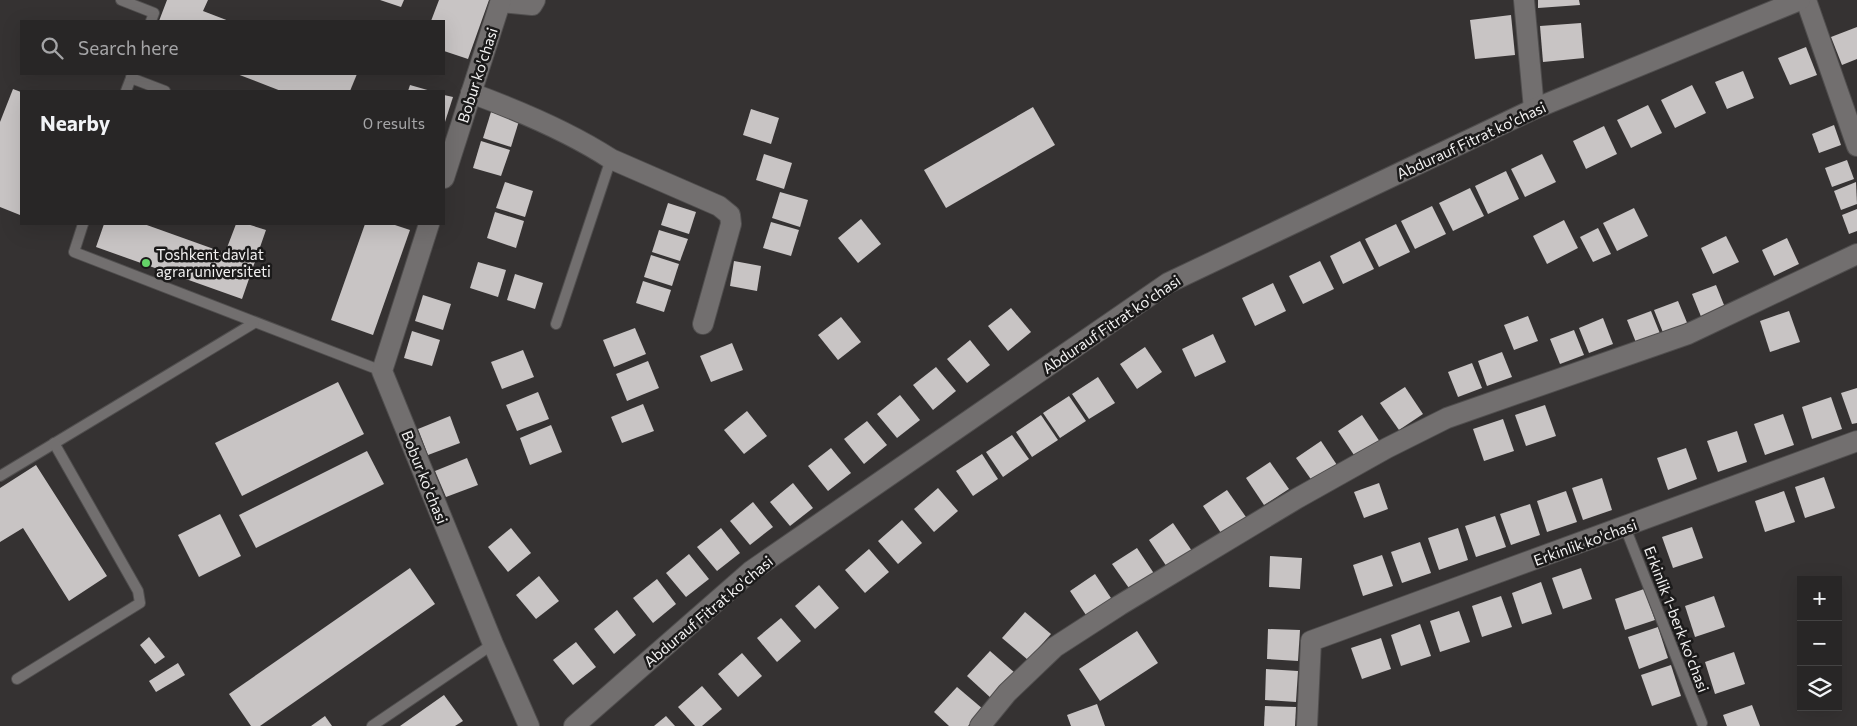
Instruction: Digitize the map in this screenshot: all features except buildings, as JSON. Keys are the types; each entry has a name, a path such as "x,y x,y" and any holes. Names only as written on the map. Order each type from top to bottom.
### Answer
{"street":[{"path":"501,1 532,5 535,0"},
{"path":"1524,0 1534,109"},
{"name":"Abdurauf Fitrat ko'chasi","path":"574,726 751,571 1168,283 1534,109 1757,8 1800,0"},
{"path":"1806,0 1857,146"},
{"name":"Bobur ko'chasi","path":"445,175 501,1"},
{"path":"471,93 528,114 596,148 611,159 719,206 730,215 731,224 703,324"},
{"path":"382,371 429,225"},
{"path":"980,726 1006,693 1055,647 1120,605 1220,545 1387,448 1447,418 1688,334 1857,254"},
{"name":"Bobur ko'chasi","path":"382,371 493,644 529,726"},
{"name":"Erkinlik ko'chasi","path":"1307,726 1311,641 1857,441"}],"lane":[{"path":"121,0 154,13 151,20"},
{"path":"126,90 131,76 162,90"},
{"path":"556,324 611,159"},
{"path":"83,225 74,252 382,371"},
{"path":"0,476 254,323"},
{"path":"18,679 140,603 138,591 54,443"},
{"name":"Erkinlik 1-berk ko'chasi","path":"1625,527 1702,723"},
{"path":"372,726 493,644"}],"place":[{"name":"Toshkent davlat agrar universiteti","path":"146,263"}]}
